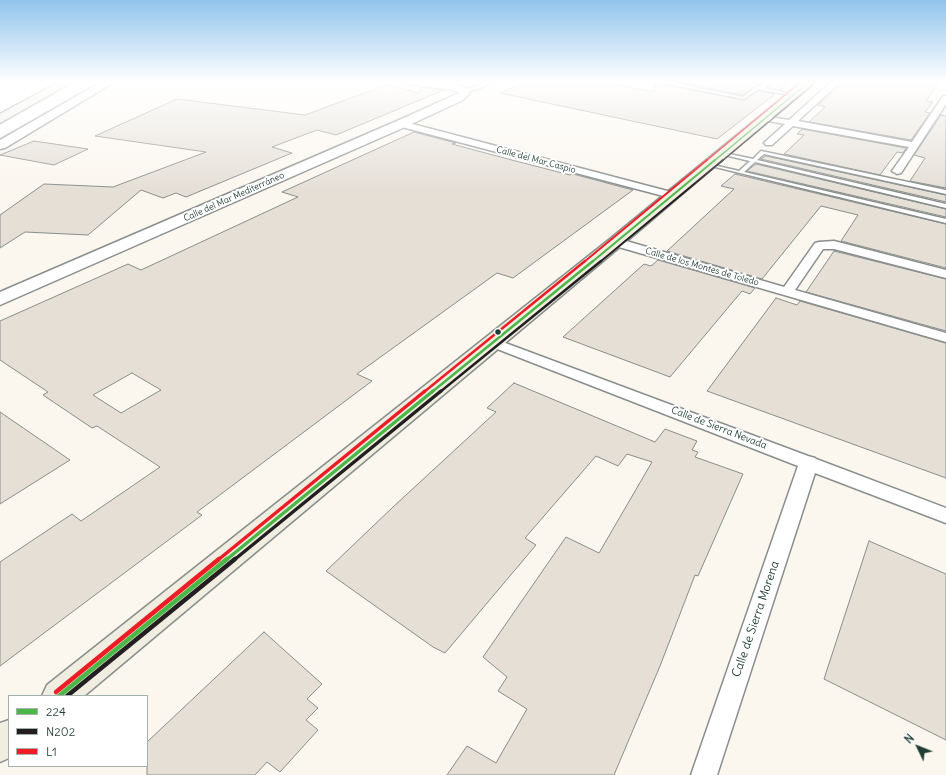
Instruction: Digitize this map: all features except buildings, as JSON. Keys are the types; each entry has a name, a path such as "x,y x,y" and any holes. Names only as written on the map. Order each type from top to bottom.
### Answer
{"main road":[{"path":"60,695 766,118"},
{"path":"0,744 8,738"}],"street":[{"path":"0,145 48,117"},
{"name":"Calle del Mar Mediterráneo","path":"0,299 417,117"},
{"path":"769,143 797,117"},
{"path":"897,171 933,117"},
{"path":"766,118 914,145"},
{"name":"Calle del Mar Caspio","path":"401,124 671,195"},
{"name":"Calle de los Montes de Toledo","path":"616,242 946,338"},
{"path":"788,292 819,246 834,245 946,274"},
{"name":"Calle de Sierra Nevada","path":"492,342 809,462 946,516"},
{"name":"Calle de Sierra Morena","path":"704,775 809,462"}],"lane":[{"path":"741,172 764,152 946,192"},
{"path":"716,159 754,160 946,221"},
{"path":"716,159 741,172 946,206"},
{"path":"851,191 865,174"}],"shaded area":[{"path":"35,117 946,117 946,775 0,775 0,137"}],"transit line":[{"name":"L1","path":"56,692 613,238 758,117"},
{"name":"224","path":"60,695 616,242 766,117"},
{"name":"N202","path":"68,695 619,246 774,117"}]}
